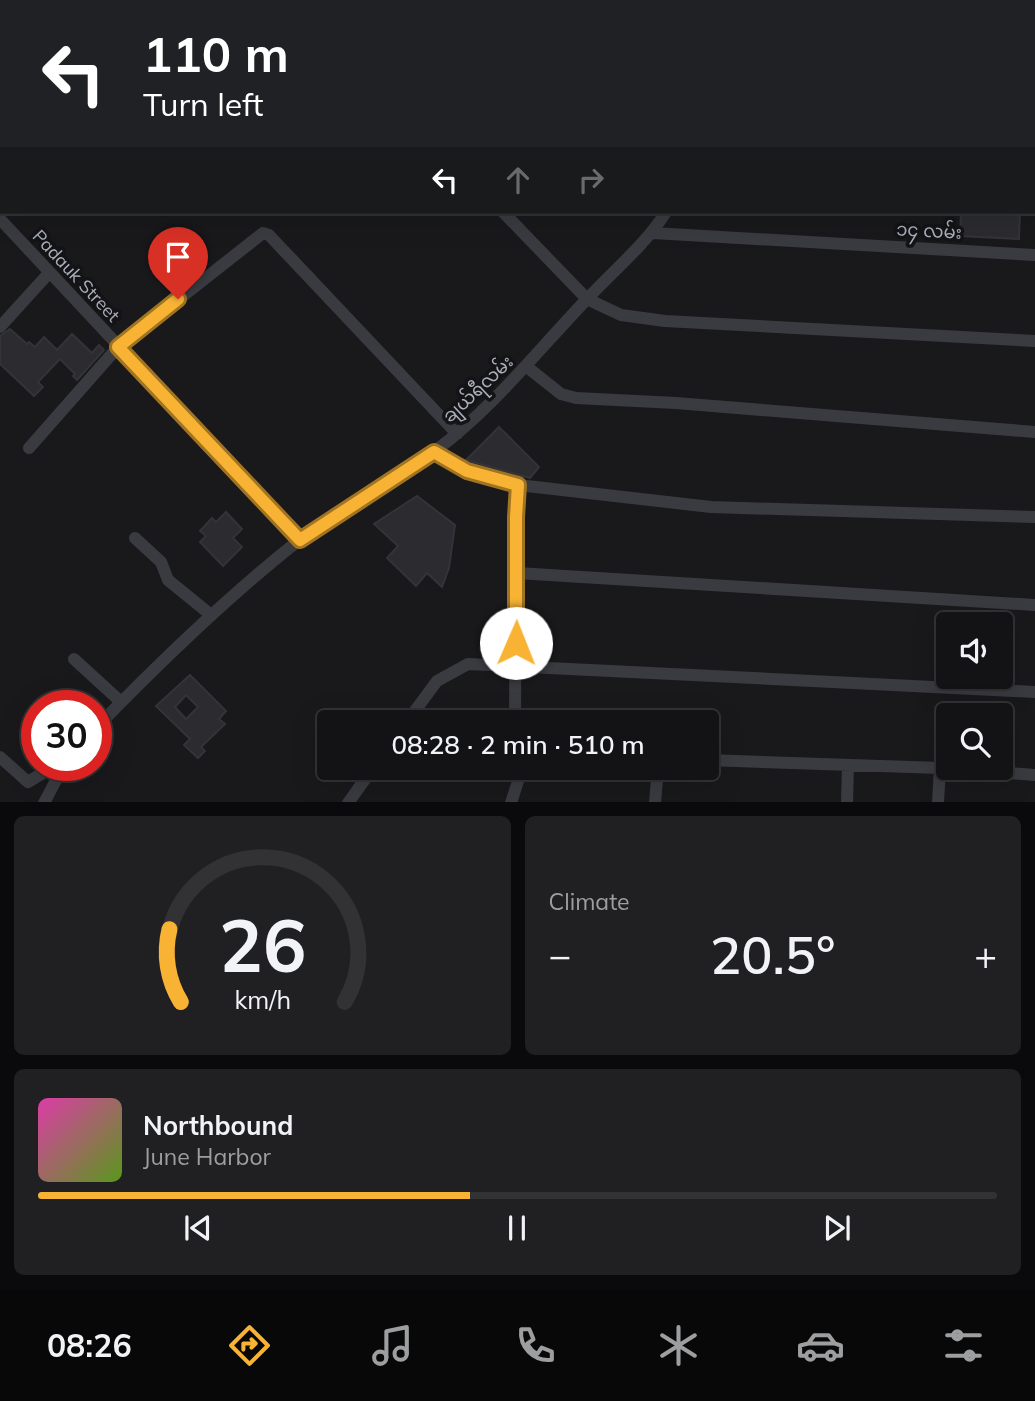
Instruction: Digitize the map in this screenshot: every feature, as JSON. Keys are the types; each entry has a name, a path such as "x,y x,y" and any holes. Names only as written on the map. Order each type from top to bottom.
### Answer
{"street":[{"path":"505,214 587,299 621,315 665,321 1035,341"},
{"name":"ချယ်ရီလမ်း","path":"112,711 211,615 300,540 457,434 527,367 587,299 653,233 665,214"},
{"name":"Padauk Street","path":"0,219 300,540"},
{"path":"29,448 118,347 260,234 265,233 457,434"},
{"name":"၁၄ လမ်း","path":"653,233 1035,255"},
{"path":"0,327 49,273"},
{"path":"527,367 561,394 576,398 676,403 1035,432"},
{"path":"434,452 467,471 518,485 711,507 1035,517"},
{"path":"515,710 518,485"},
{"path":"135,538 161,562 168,580 211,615"},
{"path":"517,573 1035,604"},
{"path":"74,659 121,702"},
{"path":"416,710 437,681 468,664 1035,692"},
{"path":"719,760 936,768"},
{"path":"2,762 46,802 56,781"},
{"path":"847,802 848,765"},
{"path":"1013,773 1035,775"},
{"path":"349,802 364,780"},
{"path":"511,802 518,780"},
{"path":"655,802 657,780"},
{"path":"938,802 939,780"}],"building":[{"path":"961,214 1020,214 1019,239 960,236"},
{"path":"10,329 27,344 29,342 35,347 44,337 57,350 72,334 92,353 99,345 104,350 77,380 73,376 75,374 60,359 38,382 43,387 34,396 0,364 0,336"},
{"path":"499,427 539,467 530,478 466,460"},
{"path":"417,496 455,525 449,568 442,587 427,573 416,586 387,558 398,546 374,524"},
{"path":"226,512 242,529 233,538 242,547 223,566 200,542 206,536 200,531 212,518 216,522"},
{"path":"190,675 226,711 219,719 225,724 201,747 205,751 198,758 184,745 190,739 156,706","holes":["186,695 198,707 186,719 175,707"]}],"route":[{"path":"178,299 118,347 300,540 434,452 467,471 518,485 516,643"}]}
